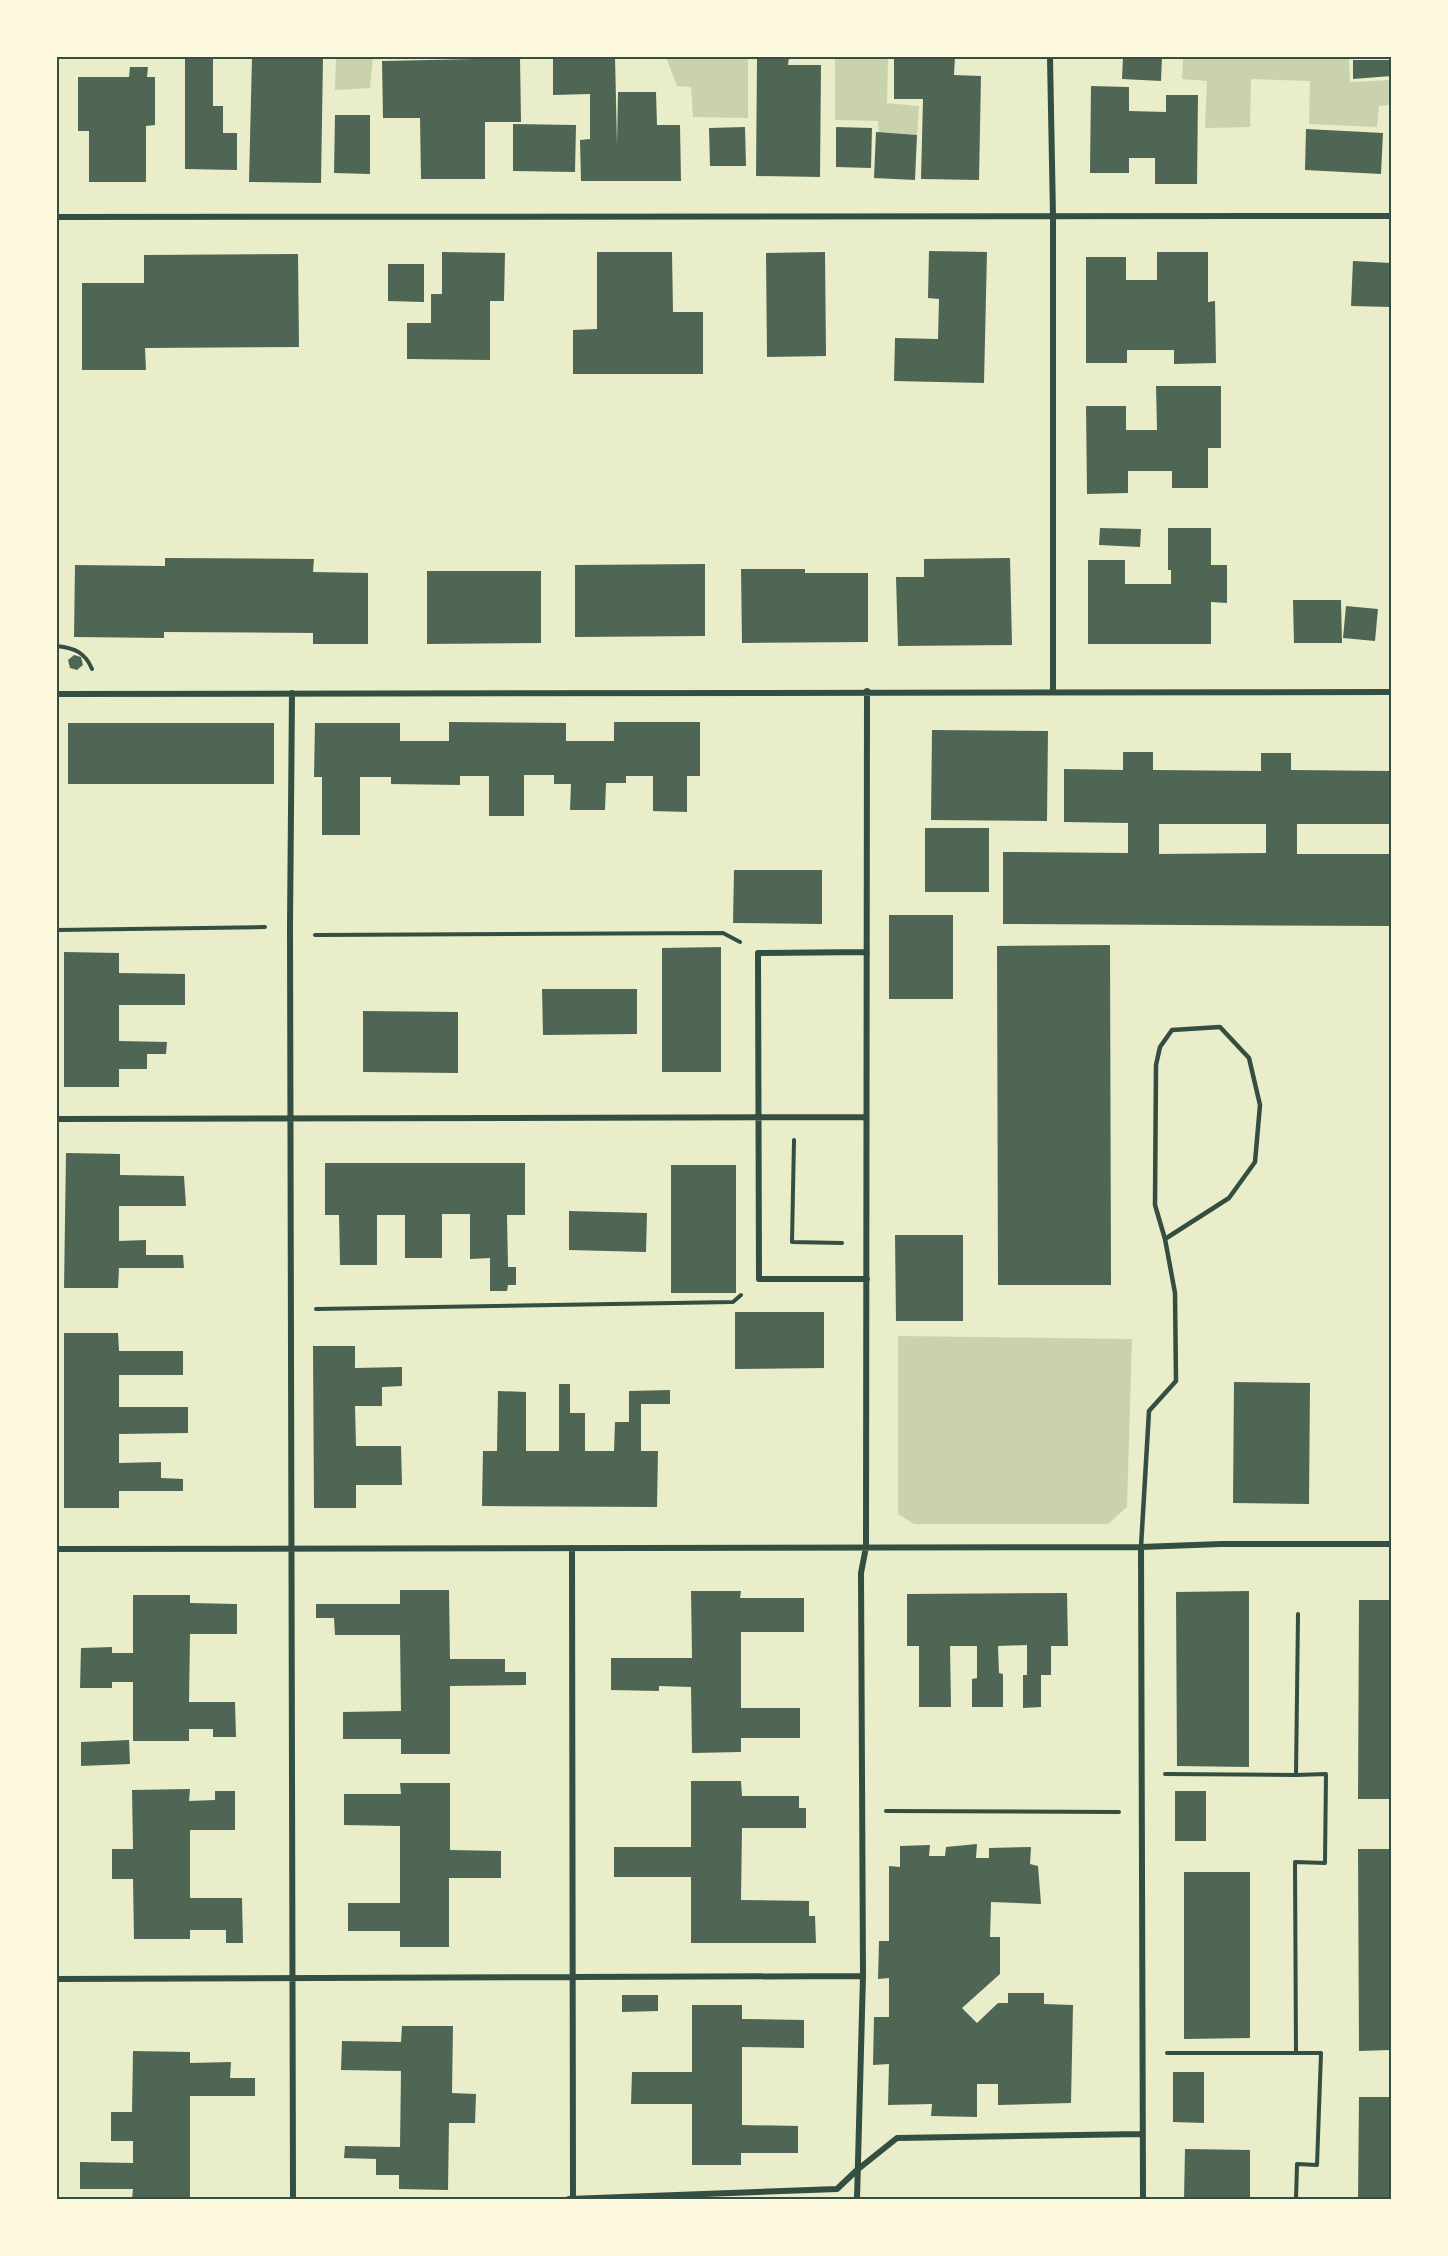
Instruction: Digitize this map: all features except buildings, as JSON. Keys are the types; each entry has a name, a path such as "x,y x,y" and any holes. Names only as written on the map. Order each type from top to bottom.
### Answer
{"street":[{"path":"1050,57 1053,216 1053,692"},
{"path":"57,217 1391,216"},
{"path":"857,2199 863,1976 861,1573 866,1547 867,691"},
{"path":"57,694 1391,692"},
{"path":"292,693 290,1119 293,2199"},
{"path":"867,952 758,952 759,1279 867,1280"},
{"path":"57,1119 866,1117"},
{"path":"57,1549 1141,1547 1221,1544 1391,1544"},
{"path":"1141,1547 1143,2199"},
{"path":"572,1548 572,2198 837,2189 897,2138 1142,2134"},
{"path":"57,1978 863,1976"}],"lane":[{"path":"1141,1547 1149,1411 1176,1382 1175,1293 1166,1239 1155,1205 1156,1065 1160,1047 1172,1030 1220,1027 1249,1058 1260,1105 1255,1162 1229,1198 1166,1239"}],"path":[{"path":"57,646 79,651 86,657 92,668 92,694"},
{"path":"57,930 290,926"},
{"path":"290,935 723,933 758,952"},
{"path":"794,1116 792,1242 867,1243"},
{"path":"291,1309 733,1302 759,1279"},
{"path":"1296,1774 1298,1614"},
{"path":"1142,1773 1326,1774 1325,1863 1295,1862 1296,2053"},
{"path":"862,1810 1142,1812"},
{"path":"1142,2053 1321,2053 1317,2165 1297,2164 1296,2199"}],"green space":[{"path":"336,57 373,57 370,88 335,90"},
{"path":"666,57 748,57 748,118 693,117 691,87 677,86"},
{"path":"835,57 888,57 887,103 919,106 917,135 879,133 878,121 835,120"},
{"path":"1183,57 1349,57 1350,82 1391,80 1391,105 1379,106 1377,127 1309,124 1310,81 1251,79 1250,127 1205,128 1207,81 1182,79"},
{"path":"898,1336 1132,1339 1127,1507 1108,1524 914,1524 898,1514"}]}
